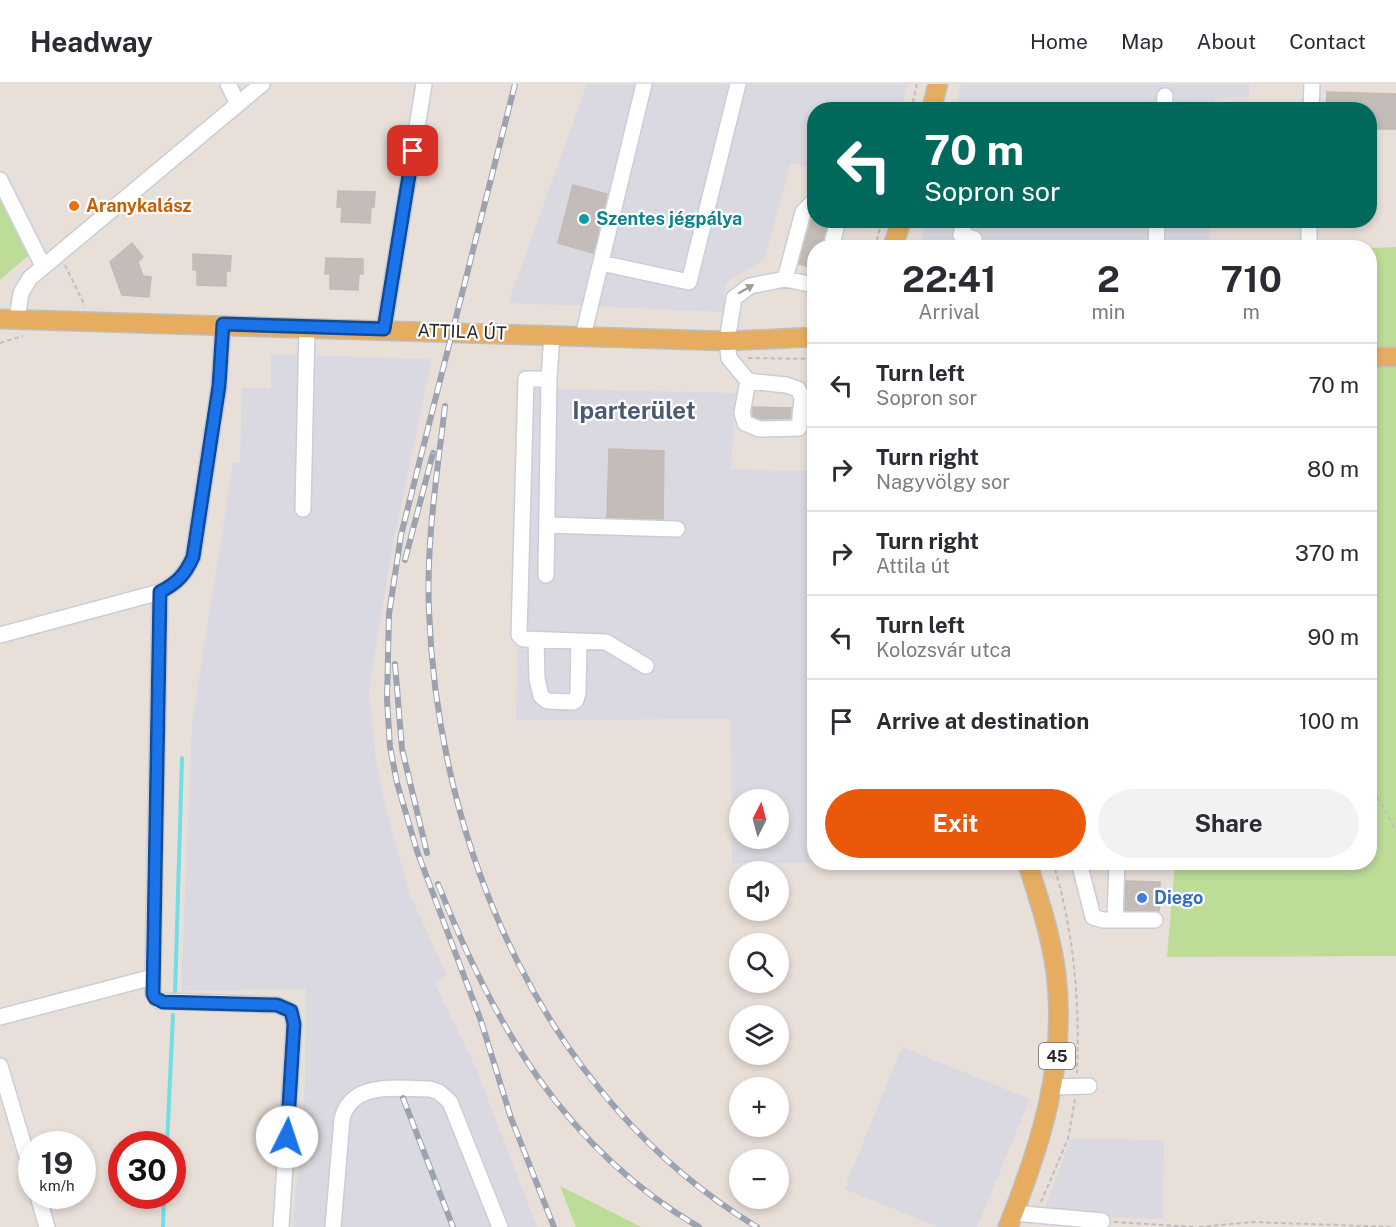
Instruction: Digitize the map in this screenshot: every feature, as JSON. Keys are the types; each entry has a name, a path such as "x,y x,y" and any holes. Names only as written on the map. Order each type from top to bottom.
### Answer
{"main road":[{"path":"933,102 938,84"},
{"name":"ATTILA ÚT","path":"8,319 727,340 807,338"},
{"name":"ATTILA ÚT","path":"727,340 807,348"},
{"path":"1377,357 1396,357"},
{"name":"45","path":"1011,1220 1036,1154 1053,1087 1058,1037 1056,974 1046,922 1030,870"}],"street":[{"path":"228,84 238,104"},
{"path":"8,319 25,286 43,266 262,84"},
{"path":"384,329 424,84"},
{"path":"583,336 644,84"},
{"path":"601,263 689,282 738,84"},
{"path":"1311,102 1312,84"},
{"path":"0,180 43,266"},
{"path":"785,279 803,212 807,208"},
{"path":"748,381 742,413 746,423 759,429 799,428 802,398 798,389 786,385 748,381 729,358 727,340 732,304 737,294 761,282 785,279 807,284"},
{"path":"0,635 160,592 174,585 185,574 193,557 219,386 223,324"},
{"path":"303,509 307,327"},
{"path":"546,575 549,379 552,335"},
{"path":"549,379 526,379 518,631 523,639 611,643 646,666"},
{"path":"547,525 676,529"},
{"path":"160,592 153,994 159,1001 277,1005 298,1009 294,1024 281,1227"},
{"path":"536,640 537,679 541,696 547,701 563,702 573,702 578,697 579,641"},
{"path":"1080,870 1093,917 1103,920 1155,920"},
{"path":"1115,919 1117,870"},
{"path":"0,1017 153,977"},
{"path":"0,1066 19,1131"},
{"path":"1053,1087 1089,1086"},
{"path":"333,1227 342,1119 348,1103 361,1093 371,1090 430,1089 439,1092 450,1101 500,1227"},
{"path":"42,1209 47,1227"},
{"path":"1011,1220 1102,1221"}],"path":[{"path":"913,102 917,84"},
{"path":"59,253 81,295 90,320"},
{"path":"1377,796 1396,830"},
{"path":"1102,1221 1198,1227 1254,1222 1394,1227"}],"shaded area":[{"path":"587,84 908,84 904,102 807,102 807,166 791,163 764,260 725,283 724,312 508,303"},
{"path":"961,84 1249,84 1249,97 1215,98 1215,102 956,102"},
{"path":"924,228 1210,228 1209,240 921,240"},
{"path":"271,354 432,359 394,538 369,690 376,761 385,806 410,895 447,975 434,982 476,1068 537,1227 293,1227 305,1085 306,989 181,991 192,722 233,463 240,462 242,388 271,388"},
{"path":"533,388 736,393 731,469 807,471 807,863 732,861 732,849 789,849 789,789 731,789 731,719 516,720 517,649 526,649 528,610"},
{"path":"902,1047 1030,1099 977,1227 938,1227 844,1189"},
{"path":"1071,1138 1164,1140 1163,1219 1042,1215"}],"green space":[{"path":"0,197 30,254 0,280"},
{"path":"1396,247 1396,956 1167,957 1174,870 1377,870 1377,248"},
{"path":"560,1186 641,1227 576,1227"}],"building":[{"path":"1327,92 1396,94 1396,129 1377,129 1377,102 1326,102"},
{"name":"Szentes jégpálya","path":"573,185 607,194 593,253 558,243"},
{"path":"338,191 375,192 370,223 341,222 342,207 337,207"},
{"path":"809,228 826,228 823,240 807,240 807,266 799,264"},
{"path":"132,243 143,257 138,262 143,276 151,277 149,297 122,295 110,262"},
{"path":"193,254 231,256 230,271 226,271 226,286 197,285 197,270 193,270"},
{"path":"326,258 363,259 363,274 359,274 358,290 330,289 330,274 325,274"},
{"path":"753,407 791,408 790,418 761,419 753,416"},
{"path":"609,449 664,451 663,519 607,517"},
{"name":"Diego","path":"1126,881 1160,882 1159,911 1125,910"}],"waterway":[{"path":"175,995 182,758"},
{"path":"168,1131 173,1015"},
{"path":"163,1227 164,1209"}],"railway":[{"path":"515,84 401,535 389,614 387,699 390,747 397,783 417,851 481,1021 511,1118 554,1227"},
{"path":"445,406 431,534 429,611 437,701 454,790 481,877 517,961 563,1039 618,1111 683,1174 757,1227"},
{"path":"405,560 433,453"},
{"path":"395,664 402,749 427,853"},
{"path":"438,884 483,986 539,1079 572,1121 609,1160 651,1195 699,1227"},
{"path":"403,1098 453,1227"}],"place":[{"name":"Aranykalász","path":"74,206"},
{"name":"Szentes jégpálya","path":"584,219"},
{"name":"Diego","path":"1142,898"}],"district":[{"name":"Iparterület","path":"634,411"}],"route":[{"path":"287,1137 294,1024 291,1011 277,1005 163,1002 155,998 153,994 160,592 174,585 185,574 193,557 219,386 223,324 384,329 413,151"}]}
